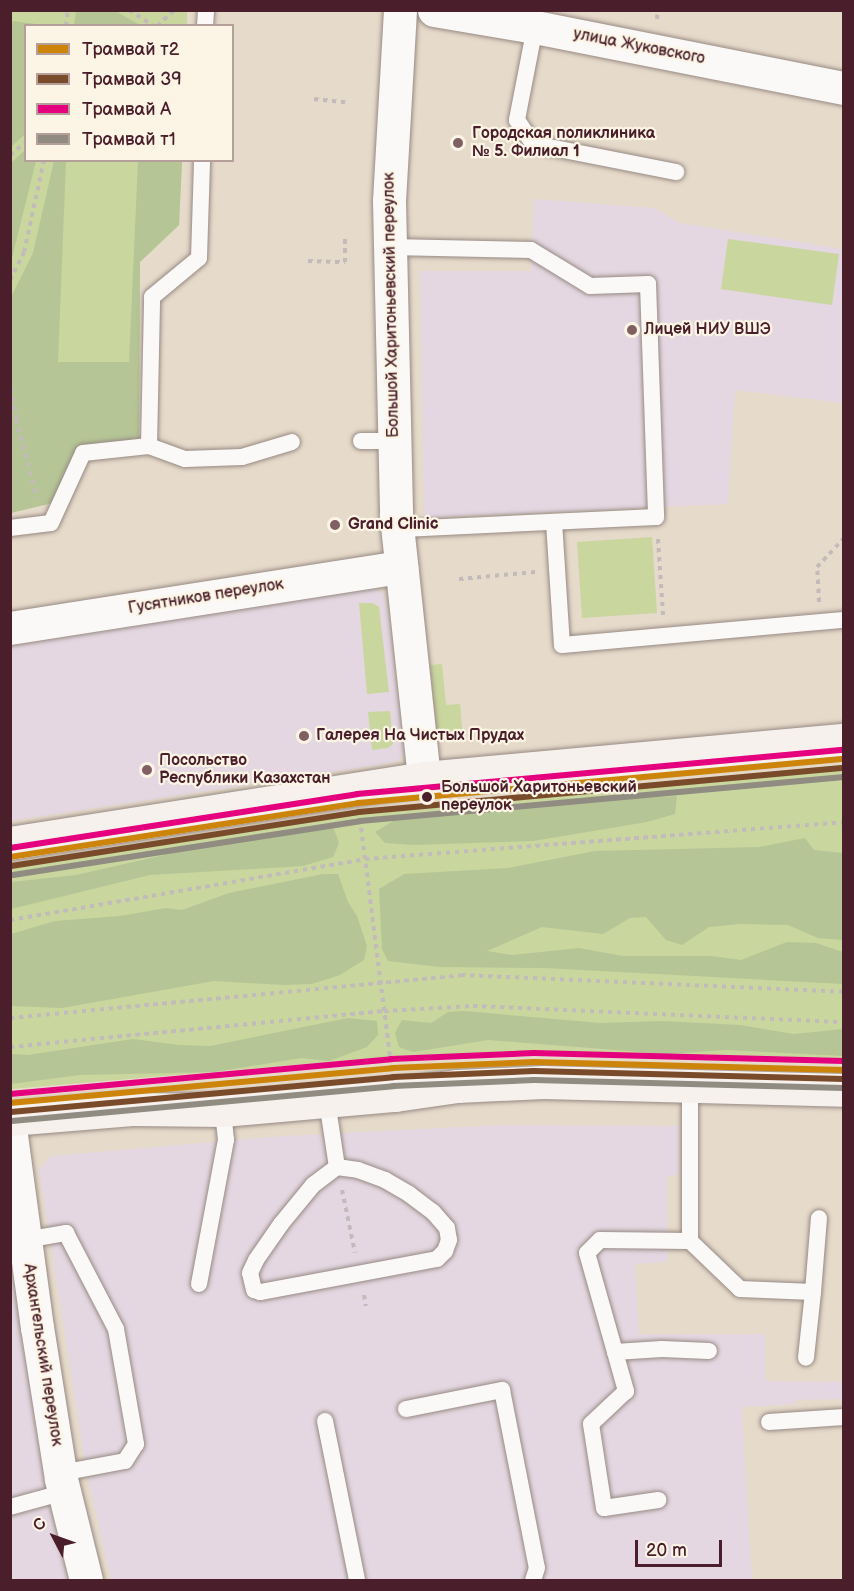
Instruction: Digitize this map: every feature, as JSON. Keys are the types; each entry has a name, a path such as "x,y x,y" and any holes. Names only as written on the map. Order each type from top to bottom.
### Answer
{"main road":[{"path":"10,843 424,778 843,740"},
{"path":"10,1119 132,1109 223,1110 456,1086 521,1083 843,1090"}],"street":[{"name":"Большой Харитоньевский переулок","path":"400,10 392,133 394,441 397,529 424,778"},
{"name":"улица Жуковского","path":"434,10 518,20 843,88"},
{"name":"Гусятников переулок","path":"10,628 401,567"},
{"name":"Архангельский переулок","path":"10,1128 62,1483 86,1581"}],"lane":[{"path":"518,20 517,120 533,144 676,172"},
{"path":"149,446 152,297 199,258 202,162"},
{"path":"391,247 531,250 591,286 648,284 656,517 397,529"},
{"path":"360,441 394,441"},
{"path":"10,528 51,523 83,453 149,446 185,459 242,457 292,442"},
{"path":"554,522 562,645 843,620"},
{"path":"690,1085 690,1241"},
{"path":"327,1101 337,1167"},
{"path":"199,1284 226,1140 223,1110"},
{"path":"337,1167 358,1170 393,1185 433,1212 447,1228 449,1240 445,1251 437,1259 260,1292 254,1290 250,1283 250,1273 256,1260 281,1224 313,1185 337,1167"},
{"path":"807,1358 819,1218"},
{"path":"10,1507 62,1483 125,1461 136,1444 116,1329 66,1233 25,1240"},
{"path":"657,1500 604,1508 591,1424 626,1391 587,1253 600,1240 690,1241 740,1289 813,1292"},
{"path":"615,1352 662,1349 709,1351"},
{"path":"406,1409 502,1390 537,1568 533,1581"},
{"path":"769,1422 843,1417"},
{"path":"325,1421 357,1581"}],"path":[{"path":"129,10 153,24"},
{"path":"158,24 174,10"},
{"path":"314,99 350,103"},
{"path":"10,155 24,144"},
{"path":"10,280 24,252 44,162"},
{"path":"308,261 345,262 345,235"},
{"path":"10,379 16,418 36,496 51,523"},
{"path":"656,517 664,636"},
{"path":"820,622 816,567 843,538"},
{"path":"459,579 557,571"},
{"path":"359,812 390,1057"},
{"path":"10,920 365,859 843,822"},
{"path":"10,1018 461,975 843,992"},
{"path":"10,1047 384,1011 473,1006 843,1022"},
{"path":"337,1167 366,1306"}],"shaded area":[{"name":"Лицей НИУ ВШЭ","path":"534,199 654,208 680,223 843,249 843,403 735,390 728,504 424,518 420,271 531,271"},
{"path":"372,588 382,592 387,604 404,749 404,754 397,762 11,821 11,646"},
{"path":"501,1125 679,1126 679,1175 667,1176 668,1262 635,1264 639,1334 765,1334 766,1381 843,1382 843,1399 796,1400 796,1404 742,1407 752,1580 111,1580 86,1469 39,1169 51,1156 283,1136"},
{"path":"10,1259 48,1497 68,1580 11,1580"}],"green space":[{"path":"10,11 187,11 187,24 24,24 24,162 182,162 179,225 140,262 139,439 80,447 11,513"},
{"path":"76,11 115,11 138,24 74,24"},
{"path":"13,21 36,24 24,24 24,135 11,147 10,32"},
{"path":"24,151 24,162 36,162 11,262 11,163"},
{"path":"54,162 66,162 58,362 129,362 138,162 182,162 179,225 140,262 139,439 80,447 53,503 11,513 11,297 33,253"},
{"path":"728,239 839,254 832,305 721,289"},
{"path":"652,537 657,613 582,618 577,542"},
{"path":"359,603 373,603 379,607 389,692 367,694"},
{"path":"442,664 446,705 460,704 463,739 437,741 430,665"},
{"path":"390,711 393,744 388,748 372,750 368,712"},
{"path":"843,765 843,1060 501,1052 390,1057 11,1089 11,867 255,826 365,811"},
{"path":"677,796 675,814 647,822 533,841 413,845 385,843 375,832 400,817 476,808"},
{"path":"320,827 334,829 339,843 333,857 303,866 150,875 11,909 11,882 76,875 262,833"},
{"path":"805,838 814,850 843,853 843,940 818,938 788,925 740,924 709,927 682,945 666,940 646,917 630,918 603,934 542,927 487,951 512,955 579,948 623,956 711,956 741,960 787,942 816,943 843,952 843,984 545,968 440,967 388,961 382,949 379,889 404,874 508,868 595,851 759,847"},
{"path":"323,874 338,874 348,902 357,916 367,946 364,960 340,975 312,984 283,985 214,981 62,1008 11,1006 11,934 55,921 120,916 166,908 182,910 229,893"},
{"path":"464,1011 600,1023 662,1021 740,1025 794,1034 843,1029 843,1056 726,1050 666,1054 488,1040 413,1052 399,1047 395,1033 402,1020 431,1023 448,1012"},
{"path":"348,1018 377,1021 378,1035 367,1047 329,1061 301,1058 215,1072 80,1075 11,1084 11,1054 28,1055 133,1039 179,1045 210,1046"}],"tram line":[{"name":"А","path":"10,848 357,794 843,750"},
{"name":"т2","path":"10,857 358,803 844,759"},
{"name":"39","path":"11,866 359,812 844,768"},
{"name":"т1","path":"13,875 360,821 844,777"},
{"name":"А","path":"10,1094 391,1059 534,1053 844,1061"},
{"name":"т2","path":"10,1103 392,1068 534,1062 844,1070"},
{"name":"39","path":"11,1112 393,1077 534,1071 844,1079"},
{"name":"т1","path":"12,1121 393,1086 534,1080 844,1088"}],"place":[{"name":"Городская поликлиника № 5. Филиал 1","path":"458,143"},
{"name":"Лицей НИУ ВШЭ","path":"632,330"},
{"name":"Grand Clinic","path":"335,525"},
{"name":"Галерея На Чистых Прудах","path":"304,736"},
{"name":"Посольство Республики Казахстан","path":"147,770"},
{"name":"Большой Харитоньевский переулок","path":"427,797"}]}
